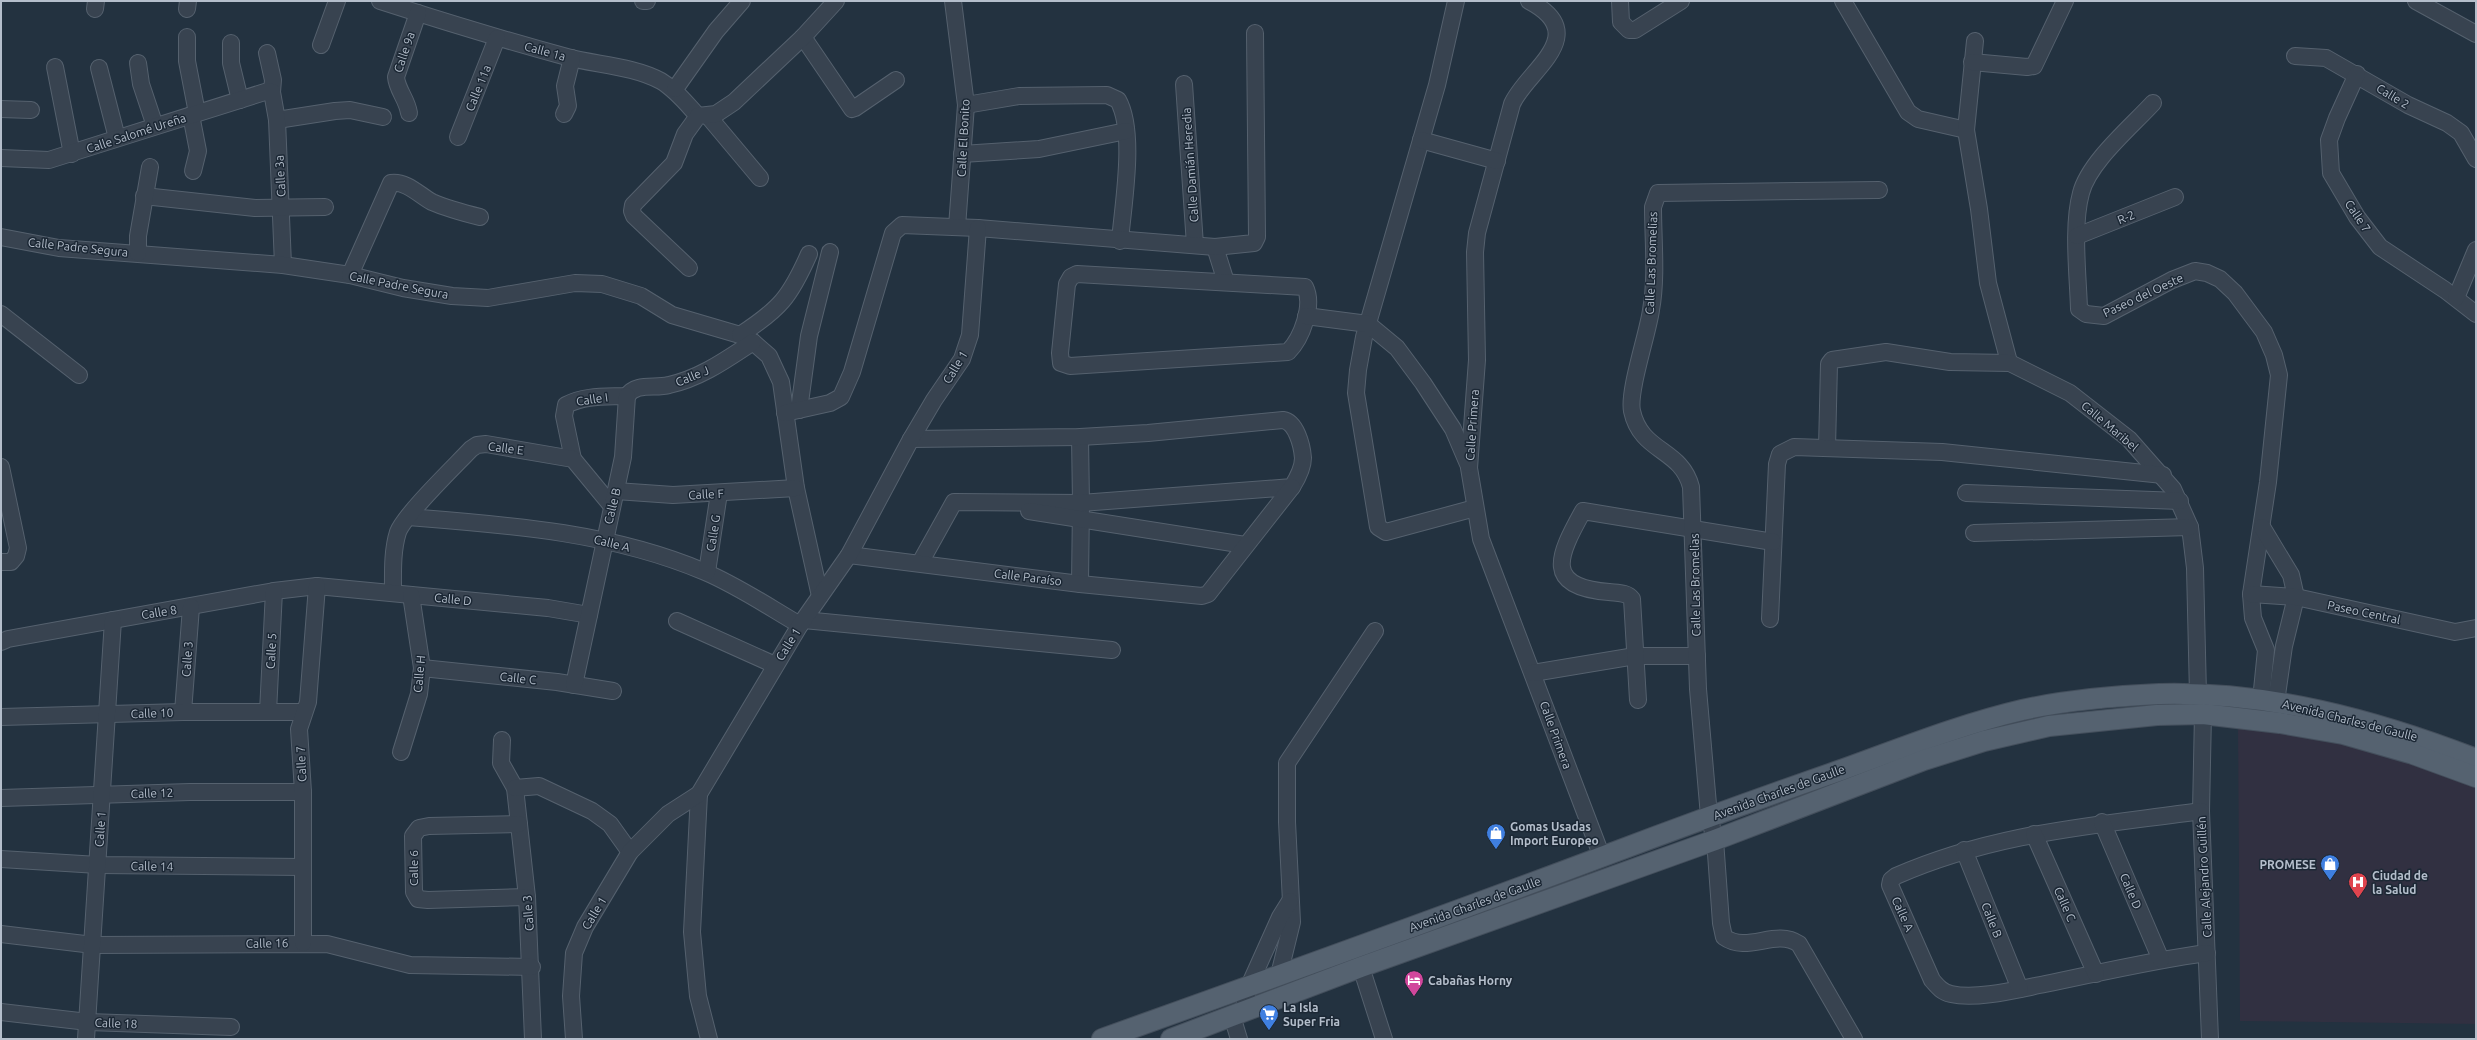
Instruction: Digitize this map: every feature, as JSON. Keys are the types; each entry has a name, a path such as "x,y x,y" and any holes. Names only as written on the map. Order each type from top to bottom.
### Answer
{"main road":[{"name":"Avenida Charles de Gaulle","path":"1102,1039 1602,857 1709,816 1938,736 2023,710 2093,700 2158,694 2198,695 2269,701 2321,710 2410,734 2476,759"},
{"name":"Avenida Charles de Gaulle","path":"1171,1039 1361,967 1715,840 1924,760 1984,741 2049,726 2157,715 2202,714 2343,734 2412,754 2476,777"}],"street":[{"path":"320,45 337,1"},
{"name":"Calle 1a","path":"380,1 497,38 572,58 632,70 659,80 674,90 703,116 760,178"},
{"path":"674,90 716,31 742,1"},
{"path":"689,268 634,216 632,211 633,205 674,162 686,134 703,116 734,102 803,37 836,1"},
{"name":"Calle El Bonito","path":"953,1 966,105 957,227"},
{"path":"1456,1 1437,85 1368,324 1358,370 1356,393 1378,527 1386,532 1475,508"},
{"name":"Calle Primera","path":"1529,1 1549,16 1554,27 1554,48 1514,100 1476,243 1477,360 1469,468 1481,539 1534,673 1602,857"},
{"path":"1620,1 1621,22 1629,30 1635,30 1681,1"},
{"path":"1843,1 1908,112 1918,119 1966,130"},
{"path":"1972,62 2028,67 2034,66 2065,1"},
{"path":"2416,1 2476,34"},
{"name":"Calle 9a","path":"409,113 407,103 396,84 396,77 418,13"},
{"path":"792,412 830,402 841,397 846,387 896,228 902,225 922,224 978,228 1120,241 1195,246 1216,247 1254,243 1257,237 1255,33"},
{"path":"187,37 187,62 198,151 193,171"},
{"path":"803,37 852,109 896,80"},
{"name":"Calle 11a","path":"458,138 497,38"},
{"path":"1975,42 1966,130 1979,209 1988,283 2009,362"},
{"path":"231,43 231,62 240,100"},
{"name":"Calle 3a","path":"267,53 273,80 270,92 277,120 283,265"},
{"name":"Calle 2","path":"2295,56 2326,58 2357,74 2408,105 2447,123 2461,133 2476,159"},
{"path":"564,114 568,106 565,86 572,58"},
{"path":"138,63 141,84 155,126"},
{"path":"55,67 72,154"},
{"path":"98,68 117,138"},
{"name":"Calle 7","path":"2357,74 2337,118 2329,140 2331,174 2357,217 2380,247 2456,298 2476,314"},
{"name":"Calle Damián Heredia","path":"1184,84 1195,246"},
{"name":"Calle Salomé Ureña","path":"1,158 35,161 49,160 72,154 194,114 270,92"},
{"path":"966,105 1019,96 1107,95 1118,100 1123,108 1127,153 1120,241"},
{"name":"Paseo del Oeste","path":"2153,103 2100,160 2088,178 2081,193 2077,236 2079,309 2086,314 2104,316 2172,280 2195,271 2208,273 2220,279 2234,293 2264,332 2274,355 2279,375 2262,527 2251,594 2253,618 2266,650 2269,701"},
{"path":"1,109 31,110"},
{"path":"277,120 342,110 383,117"},
{"path":"962,154 1039,149 1126,131"},
{"path":"1421,140 1497,162"},
{"path":"138,253 138,236 150,167"},
{"path":"350,275 391,183 403,184 431,202 450,210 480,217"},
{"name":"Calle Las Bromelias","path":"1854,1039 1799,944 1792,939 1783,938 1745,945 1732,943 1724,937 1721,923 1715,840 1709,816 1697,656 1694,530 1691,487 1684,469 1677,461 1647,440 1638,428 1632,410 1635,383 1652,309 1653,207 1658,193 1879,190"},
{"path":"144,196 255,208 281,209 325,206"},
{"name":"R-2","path":"2077,236 2175,197"},
{"name":"Calle 1","path":"574,1039 571,996 574,953 585,927 630,852 668,814 699,794 775,665 802,622 848,555 911,439 966,350 978,228"},
{"name":"Calle Padre Segura","path":"1,237 59,248 283,265 350,275 403,288 452,296 488,298 569,284 602,284 641,296 672,315 747,338 769,356 781,382 792,412"},
{"path":"1216,247 1226,282"},
{"path":"2456,298 2476,250"},
{"path":"820,596 796,488 792,412 808,336 830,252"},
{"name":"Calle J","path":"627,396 630,390 637,388 668,386 692,378 747,338 790,294 809,254"},
{"path":"1077,274 1305,287 1309,294 1306,316 1296,344 1288,352 1070,366 1061,362 1060,353 1067,284 1071,277 1077,274"},
{"path":"1,314 79,375"},
{"path":"1306,316 1368,324 1397,348 1424,383 1453,429 1469,468"},
{"name":"Calle Maribel","path":"1827,448 1829,364 1832,360 1886,352 1950,362 2009,362 2070,393 2129,439 2162,475 2180,501 2190,527 2195,568 2198,695"},
{"name":"Calle I","path":"573,459 564,416 566,405 576,400 590,397 627,396"},
{"name":"Calle B","path":"574,685 623,457 627,396"},
{"path":"911,439 1080,437 1289,421 1294,426 1303,458 1299,476 1292,487 1244,545 1081,520 990,503"},
{"path":"1080,437 1080,584"},
{"name":"Calle E","path":"408,517 471,449 477,445 500,447 573,459"},
{"path":"1770,619 1777,464 1780,454 1794,447 1942,452 2162,475"},
{"path":"573,459 614,498"},
{"path":"1,468 4,492 18,548 16,556 6,562"},
{"path":"920,563 954,502 1081,503 1292,487"},
{"name":"Calle F","path":"614,498 796,488"},
{"name":"Calle G","path":"707,572 720,493"},
{"path":"1966,493 2180,501"},
{"path":"1638,700 1634,656 1632,599 1630,595 1582,589 1568,582 1563,574 1561,564 1572,531 1583,511 1773,542"},
{"path":"393,593 393,560 398,531 408,517"},
{"name":"Calle A","path":"408,517 493,524 604,541 657,555 707,572 802,622"},
{"path":"1974,533 2190,527"},
{"path":"2262,527 2291,575 2296,597 2269,701"},
{"name":"Calle Paraíso","path":"848,555 1194,597 1208,594 1244,545"},
{"name":"Calle 7","path":"303,943 303,792 299,729 308,702 317,586"},
{"name":"Calle D","path":"317,586 589,615"},
{"name":"Calle 8","path":"1,642 8,639 274,591 317,586"},
{"name":"Calle 5","path":"268,712 274,591"},
{"name":"Paseo Central","path":"2251,594 2296,597 2455,632 2476,628"},
{"name":"Calle H","path":"402,752 418,694 422,668 411,595"},
{"name":"Calle 3","path":"184,712 191,607"},
{"name":"Calle 1","path":"86,1039 113,620"},
{"path":"677,621 775,665"},
{"path":"802,622 1112,650"},
{"path":"1278,975 1292,922 1287,822 1287,763 1375,631"},
{"path":"1534,673 1634,656 1697,656"},
{"name":"Calle C","path":"422,668 574,685 613,691"},
{"name":"Calle Alejandro Guillén","path":"2198,695 2202,714 2201,811 2208,953 2210,1039"},
{"name":"Calle 10","path":"1,718 184,712 304,712"},
{"path":"502,740 502,763 515,788 539,786 560,794 592,811 610,824 630,852"},
{"name":"Calle 3","path":"515,788 527,897 532,968 533,1039"},
{"name":"Calle 12","path":"1,798 303,792"},
{"path":"699,794 692,932 698,996 709,1039"},
{"name":"Calle A","path":"2201,811 2102,822 2034,834 1964,850 1931,861 1896,876 1891,880 1890,885 1932,980 1941,990 1963,995 2020,989 2160,960 2208,953"},
{"name":"Calle D","path":"2102,822 2160,960"},
{"name":"Calle 6","path":"519,824 429,826 419,828 413,836 414,892 418,899 428,900 527,897"},
{"name":"Calle C","path":"2034,834 2096,974"},
{"name":"Calle B","path":"1964,850 2020,989"},
{"name":"Calle 14","path":"1,859 98,865 302,867"},
{"path":"1239,1039 1237,1014 1280,917 1290,901"},
{"name":"Calle 16","path":"1,934 93,945 327,944 410,965 532,968"},
{"path":"1361,967 1384,1039"},
{"name":"Calle 18","path":"1,1012 88,1022 231,1027"}],"shaded area":[{"name":"Ciudad de la Salud","path":"2238,719 2461,771 2476,778 2476,1024 2240,1021"}],"place":[{"name":"Gomas Usadas Import Europeo","path":"1496,850"},
{"name":"PROMESE","path":"2330,881"},
{"name":"Ciudad de la Salud","path":"2358,899"},
{"name":"Cabañas Horny","path":"1414,997"},
{"name":"La Isla Super Fria","path":"1269,1031"}]}
